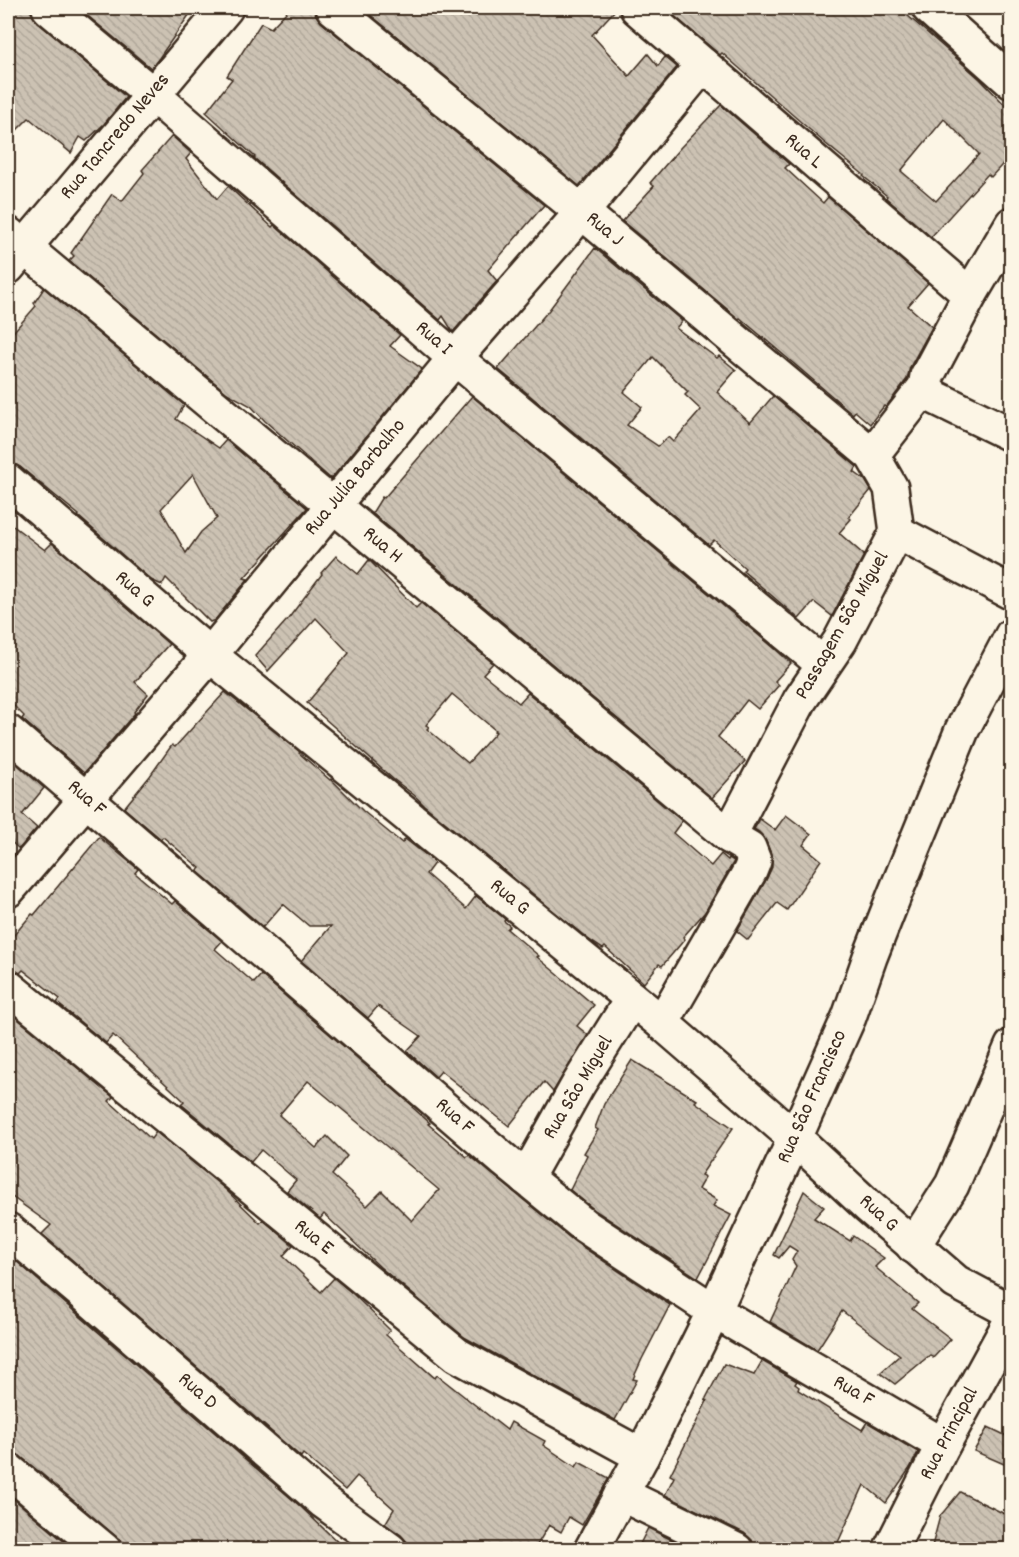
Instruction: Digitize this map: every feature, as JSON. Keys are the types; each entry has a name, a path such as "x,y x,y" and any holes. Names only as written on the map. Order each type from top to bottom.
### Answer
{"street":[{"name":"Rua I","path":"49,8 152,94 455,358 823,664"},
{"name":"Rua Tancredo Neves","path":"13,250 226,8"},
{"name":"Rua J","path":"333,8 582,212 872,455"},
{"name":"Rua L","path":"637,8 970,296"},
{"path":"929,8 1011,82"},
{"name":"Rua Julia Barbalho","path":"8,890 210,655 455,358 582,212 703,65"},
{"path":"872,455 925,387 927,376 1011,224"},
{"name":"Rua H","path":"13,250 334,506 729,836"},
{"path":"925,387 932,396 1011,435"},
{"name":"Passagem São Miguel","path":"729,836 800,700 840,641 897,532 891,488 872,455"},
{"name":"Rua G","path":"8,481 210,655 662,1023 956,1282 1011,1312"},
{"path":"897,532 1011,593"},
{"name":"Rua São Francisco","path":"591,1550 642,1456 714,1311 795,1138 849,1017 894,896 962,730 1011,635"},
{"name":"Rua F","path":"8,732 526,1178 585,1226 714,1311 943,1444"},
{"path":"662,1023 754,861 749,848 729,836"},
{"name":"Rua E","path":"8,987 457,1355 642,1456"},
{"name":"Rua São Miguel","path":"526,1178 578,1085 632,999"},
{"path":"914,1246 952,1185 1011,1046"},
{"name":"Rua D","path":"8,1230 324,1502 390,1550"},
{"name":"Rua Principal","path":"890,1550 943,1444 1011,1318"},
{"path":"8,1470 104,1550"},
{"path":"621,1494 736,1550"}],"building":[{"path":"8,8 29,8 37,22 126,97 104,124 86,141 80,137 71,153 29,118 8,139"},
{"path":"87,8 194,8 151,68 83,12"},
{"path":"290,8 315,8 316,15 321,22 544,205 488,270 497,281 453,332 443,316 440,320 254,158 206,112 232,79 227,76 261,23 271,28"},
{"path":"362,8 617,8 592,35 629,76 648,54 658,66 665,57 677,67 579,186"},
{"path":"665,8 899,8 980,79 1011,111 1011,155 991,177 988,174 931,237 886,198 887,196 864,175 722,53 720,55","holes":["944,119 979,154 936,201 901,171"]},
{"path":"721,105 789,164 785,168 823,203 828,197 928,283 908,306 932,327 910,367 907,379 870,424 855,411 853,414 622,221 654,186 650,183"},
{"path":"172,136 191,153 186,159 217,199 228,186 272,227 274,225 400,335 390,346 422,369 331,479 251,406 227,393 69,261 74,256 71,253 112,194 122,201 144,173 142,170"},
{"path":"595,248 682,321 676,328 736,370 717,392 750,423 773,396 857,467 854,472 865,480 871,490 839,533 864,555 832,616 814,602 799,619 743,571 745,568 714,540 709,545 498,369 549,310","holes":["653,357 688,392 685,395 701,410 673,442 668,437 658,446 627,425 642,407 624,392"]},
{"path":"44,288 184,405 176,419 219,448 226,440 307,508 244,578 248,579 215,620 210,622 166,578 162,585 151,580 79,515 20,467 8,463 8,338 36,306 34,303","holes":["193,474 217,518 201,532 186,553 161,509"]},
{"path":"472,396 791,663 775,681 779,685 758,709 747,700 718,737 745,761 712,798 372,513 382,497 384,498"},
{"path":"8,522 45,550 52,543 169,644 135,682 148,694 135,713 84,773 22,719 24,716 8,700"},
{"path":"336,556 358,574 369,560 416,608 421,603 493,663 483,674 519,703 528,693 682,821 673,833 711,866 721,854 728,860 729,858 734,861 705,912 662,966 659,964 644,983 605,947 603,949 588,939 424,805 307,703 349,653 316,618 268,671 255,656 288,619","holes":["452,694 496,732 468,763 427,729 429,727 426,725"]},
{"path":"225,692 300,752 363,811 402,843 405,839 435,862 426,874 466,909 476,896 505,919 504,921 510,926 507,929 539,956 537,957 594,1005 577,1026 588,1035 553,1092 544,1082 509,1126 441,1071 436,1077 407,1051 421,1036 378,1006 368,1018 301,961 331,926 309,926 283,904 263,927 197,871 200,868 124,808 172,745 175,747"},
{"path":"8,756 44,788 22,815 37,828 19,849 8,839"},
{"path":"786,815 811,834 803,845 821,860 787,910 777,903 748,940 737,931 772,867 771,854 766,841 754,829 760,819 775,830"},
{"path":"99,837 138,869 135,873 172,904 175,901 222,941 215,949 254,983 261,975 413,1106 430,1123 428,1124 467,1157 469,1155 575,1242 670,1305 633,1379 637,1380 615,1420 464,1337 380,1267 324,1214 320,1219 287,1191 296,1180 261,1150 251,1162 181,1104 184,1101 113,1035 106,1043 57,1003 60,999 23,970 20,973 8,969 8,942 32,914 34,915","holes":["308,1081 439,1190 412,1221 382,1191 367,1206 332,1175 347,1156 327,1136 316,1148 279,1115"]},
{"path":"8,1011 113,1097 109,1101 151,1139 156,1132 225,1189 260,1223 263,1220 293,1245 283,1256 321,1292 334,1278 390,1330 386,1335 435,1378 437,1375 507,1430 511,1422 545,1441 543,1445 576,1467 579,1462 609,1478 582,1525 569,1517 561,1532 549,1525 534,1550 408,1549 407,1542 401,1535 385,1524 394,1509 357,1476 345,1490 303,1454 301,1457 42,1234 51,1225 8,1194"},
{"path":"632,1060 697,1100 695,1102 733,1128 701,1175 705,1177 698,1189 717,1200 713,1206 731,1215 698,1278 596,1211 570,1190 587,1155 584,1153 598,1130 595,1128 604,1104"},
{"path":"804,1191 824,1207 814,1218 850,1241 853,1236 884,1258 875,1267 918,1303 912,1309 951,1339 933,1358 930,1355 895,1384 880,1373 900,1355 842,1311 817,1350 770,1322 796,1266 792,1260 797,1251 789,1246 779,1258 774,1255"},
{"path":"8,1254 301,1507 346,1550 135,1550 20,1456 8,1452"},
{"path":"762,1361 797,1381 795,1384 799,1387 798,1390 862,1430 867,1422 918,1452 886,1503 864,1485 835,1549 818,1546 815,1550 755,1550 752,1540 744,1533 665,1495 674,1477 670,1475 724,1364 754,1375"},
{"path":"988,1427 1011,1438 1011,1467 974,1451"},
{"path":"960,1492 1011,1517 1011,1538 1004,1550 931,1550 940,1516"},
{"path":"8,1494 74,1550 8,1550"},
{"path":"648,1528 692,1550 637,1550"}]}
